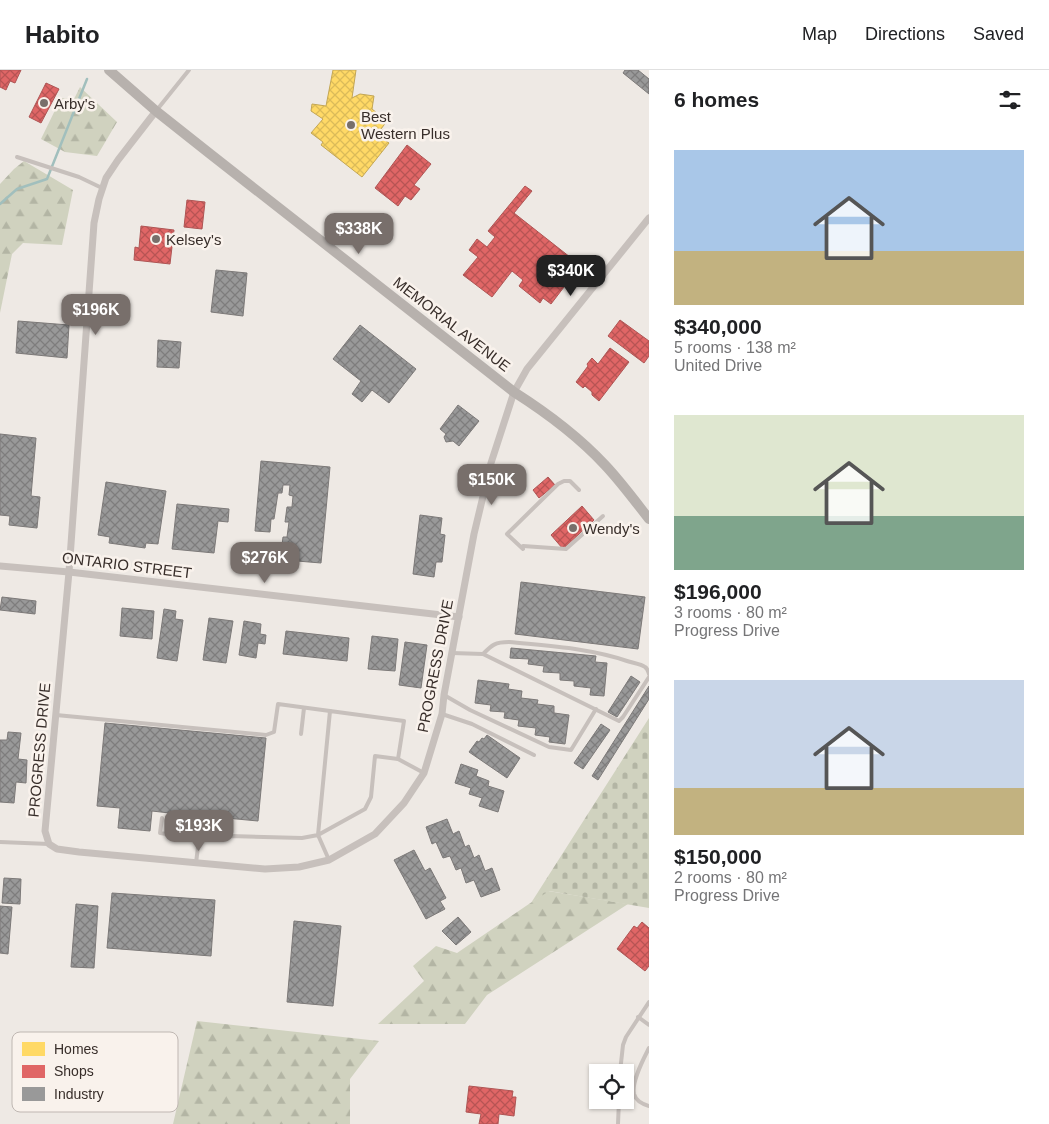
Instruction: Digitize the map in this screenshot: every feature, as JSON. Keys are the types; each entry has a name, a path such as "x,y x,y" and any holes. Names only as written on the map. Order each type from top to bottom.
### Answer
{"main road":[{"name":"MEMORIAL AVENUE","path":"109,70 156,111 360,272 514,392 550,416 594,454 617,478 649,520"}],"street":[{"name":"PROGRESS DRIVE","path":"156,111 106,178 94,223 68,572 45,831 49,844 57,849 265,869 299,867 329,860 375,834 404,803 424,773 442,714 474,534 490,463 514,392 527,369 649,218"},
{"name":"ONTARIO STREET","path":"0,566 68,572 459,617"}],"lane":[{"path":"156,111 189,70"},
{"path":"17,157 79,177 102,188"},
{"path":"579,490 570,480 558,484 507,534 508,536 523,548 564,550 603,516"},
{"path":"452,653 483,654 619,721 649,676 645,667 612,656 581,650 500,642 492,645 483,654"},
{"path":"444,695 470,710 549,747 571,750 596,709"},
{"path":"56,715 266,735 274,732 278,704 404,721 398,759"},
{"path":"301,734 304,708"},
{"path":"329,860 318,835 330,711"},
{"path":"442,714 472,724 534,755"},
{"path":"162,818 160,834 217,840 230,836 302,838 318,835 365,809 371,797 374,756 398,759 424,773"},
{"path":"196,863 199,838"},
{"path":"0,842 49,844"},
{"path":"621,1064 626,1037 649,1002"},
{"path":"638,1018 649,1025"},
{"path":"649,1048 634,1086 634,1094 637,1100 649,1106"},
{"path":"618,1124 619,1109"}],"green space":[{"path":"80,87 117,122 97,156 65,152 41,139 61,98 74,99"},
{"path":"24,161 73,190 62,245 23,243 12,254 0,313 0,184"},
{"path":"649,718 649,908 549,891 531,903"},
{"path":"548,891 628,904 487,995 465,1024 378,1024 424,981 413,966 436,946 457,953"},
{"path":"197,1021 379,1041 350,1079 350,1124 173,1124 176,1112 178,1112 178,1103"}],"building: Homes":[{"name":"Best Western Plus","path":"333,70 356,70 352,98 360,94 374,96 372,109 387,121 381,129 387,133 382,138 389,143 362,177 321,145 323,142 311,133 323,119 311,111 312,104 326,106"}],"building: Shops":[{"path":"0,70 21,70 15,83 10,81 6,90 0,87"},
{"name":"Arby's","path":"46,83 59,89 41,123 29,117"},
{"path":"407,145 431,164 414,185 420,189 411,200 405,196 398,206 375,188"},
{"path":"525,186 532,191 514,213 575,261 558,282 564,287 551,304 543,298 540,303 519,286 523,280 512,271 492,297 463,275 478,257 469,250 477,239 487,247 495,237 488,231"},
{"path":"187,200 205,202 202,229 184,227"},
{"name":"Kelsey's","path":"141,226 174,230 170,264 134,260 135,247 139,248"},
{"path":"620,320 649,341 649,356 644,363 608,336"},
{"path":"610,348 629,362 599,401 585,386 583,388 576,382 592,358 598,364"},
{"path":"548,477 555,485 539,498 533,490"},
{"name":"Wendy's","path":"582,506 594,520 563,549 551,535"},
{"path":"642,922 649,928 649,966 645,971 617,949 634,926 637,928"},
{"path":"469,1086 513,1091 512,1097 516,1097 514,1116 499,1114 498,1124 479,1124 481,1114 466,1112"}],"building: Industry":[{"path":"625,70 638,70 649,79 649,94 623,73"},
{"path":"216,270 247,273 243,316 211,312"},
{"path":"18,321 69,325 67,358 16,353"},
{"path":"360,325 416,369 389,403 372,390 362,402 352,394 361,381 333,359"},
{"path":"158,340 181,342 179,368 157,367"},
{"path":"458,405 479,421 459,446 453,441 446,442 444,437 446,434 440,429"},
{"path":"0,434 36,438 31,496 40,497 37,528 9,525 10,516 0,515"},
{"path":"261,461 330,467 321,563 285,560 286,546 282,545 283,537 287,537 289,522 285,522 287,507 292,507 293,496 289,495 290,485 283,485 282,493 278,493 274,519 271,519 270,532 255,531"},
{"path":"106,482 166,491 158,544 146,543 145,548 109,543 110,537 98,535"},
{"path":"177,504 229,509 228,522 218,521 214,553 172,549"},
{"path":"420,515 442,518 440,534 445,535 442,562 436,562 434,577 413,574"},
{"path":"521,582 645,597 638,649 515,634"},
{"path":"2,597 36,601 35,614 0,610"},
{"path":"122,608 154,611 152,639 120,636"},
{"path":"164,609 176,611 175,619 183,620 177,661 157,658"},
{"path":"209,618 233,621 226,663 203,660"},
{"path":"244,621 261,624 260,634 266,635 265,644 258,643 256,658 239,655"},
{"path":"286,631 349,638 347,661 283,654"},
{"path":"372,636 398,639 395,671 368,669"},
{"path":"405,642 427,645 421,688 399,685"},
{"path":"511,648 596,656 595,662 607,663 604,696 590,695 591,688 574,686 574,681 560,680 560,673 543,672 544,666 528,664 529,659 510,658"},
{"path":"631,676 640,682 617,717 608,712"},
{"path":"478,680 509,684 508,689 522,691 521,698 538,700 537,704 554,706 554,713 569,715 565,744 549,742 550,737 535,735 536,728 518,726 519,720 504,718 505,712 490,711 491,705 475,703"},
{"path":"649,686 649,699 598,780 592,776"},
{"path":"105,723 266,738 258,821 226,818 225,834 177,830 178,814 152,811 150,831 118,828 120,808 97,806"},
{"path":"601,724 610,730 583,769 574,763"},
{"path":"8,732 21,733 18,759 27,760 26,783 16,782 14,803 0,802 0,740 7,740"},
{"path":"487,735 520,758 507,778 469,752 477,741 479,742 482,738 484,739"},
{"path":"461,764 478,770 476,776 489,781 488,786 504,791 498,812 479,806 482,798 469,794 471,788 455,783"},
{"path":"447,819 453,834 459,831 465,847 469,845 474,858 479,855 485,871 492,868 500,890 481,897 474,880 466,883 461,868 456,870 450,856 443,858 436,842 432,844 426,827"},
{"path":"414,850 425,871 430,868 446,898 440,901 445,909 426,919 394,860"},
{"path":"4,878 21,879 20,904 2,903"},
{"path":"112,893 215,900 211,956 107,948"},
{"path":"76,904 98,906 94,968 71,967"},
{"path":"0,906 12,907 8,954 0,953"},
{"path":"458,917 471,932 456,945 442,931"},
{"path":"294,921 341,926 333,1006 287,1002"}],"waterway":[{"path":"0,204 17,189 47,179 87,79"}],"place":[{"name":"Arby's","path":"44,103"},
{"name":"Best Western Plus","path":"351,125"},
{"name":"Kelsey's","path":"156,239"},
{"name":"Wendy's","path":"573,528"}]}
